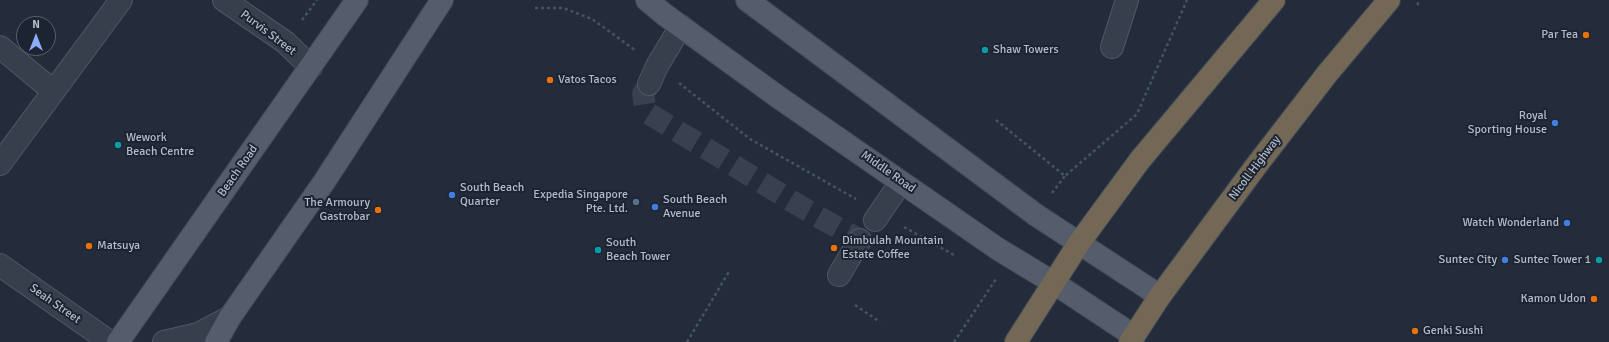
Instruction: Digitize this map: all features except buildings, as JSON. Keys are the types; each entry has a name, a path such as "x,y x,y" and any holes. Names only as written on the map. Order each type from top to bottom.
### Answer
{"highway":[{"path":"1016,342 1080,244 1140,160 1274,0"},
{"name":"Nicoll Highway","path":"1132,339 1160,296 1256,166 1327,74 1389,0"}],"main road":[{"name":"Beach Road","path":"118,342 357,0"},
{"path":"216,342 230,317 324,182 442,0"},
{"name":"Middle Road","path":"647,0 781,99 998,249 1054,283 1132,339"},
{"path":"747,0 1036,215 1160,296"}],"street":[{"path":"0,164 121,0"},
{"name":"Purvis Street","path":"224,0 285,42 311,67"},
{"path":"1112,47 1127,0"},
{"path":"653,75 681,26"},
{"path":"0,47 53,91"},
{"path":"877,216 901,182"},
{"path":"840,275 860,240"},
{"name":"Seah Street","path":"0,265 110,342"},
{"path":"164,342 198,334 230,317"}],"path":[{"path":"996,120 1065,176 1137,114 1187,0"},
{"path":"535,8 563,8 592,19 653,75 750,139 877,216 955,255"},
{"path":"687,342 730,270"},
{"path":"954,342 996,278"},
{"path":"855,305 880,322"}],"tunnel":[{"path":"649,84 643,94 645,107 648,113 808,211 860,240 875,220"}],"place":[{"name":"Par Tea","path":"1586,35"},
{"name":"Shaw Towers","path":"985,50"},
{"name":"Vatos Tacos","path":"550,80"},
{"name":"Royal Sporting House","path":"1555,123"},
{"name":"Wework Beach Centre","path":"118,145"},
{"name":"South Beach Quarter","path":"452,195"},
{"name":"Expedia Singapore Pte. Ltd.","path":"636,202"},
{"name":"South Beach Avenue","path":"655,207"},
{"name":"The Armoury Gastrobar","path":"378,210"},
{"name":"Watch Wonderland","path":"1567,223"},
{"name":"Matsuya","path":"89,246"},
{"name":"Dimbulah Mountain Estate Coffee","path":"834,248"},
{"name":"South Beach Tower","path":"598,250"},
{"name":"Suntec City","path":"1505,260"},
{"name":"Suntec Tower 1","path":"1599,260"},
{"name":"Kamon Udon","path":"1594,299"},
{"name":"Genki Sushi","path":"1415,331"}]}
